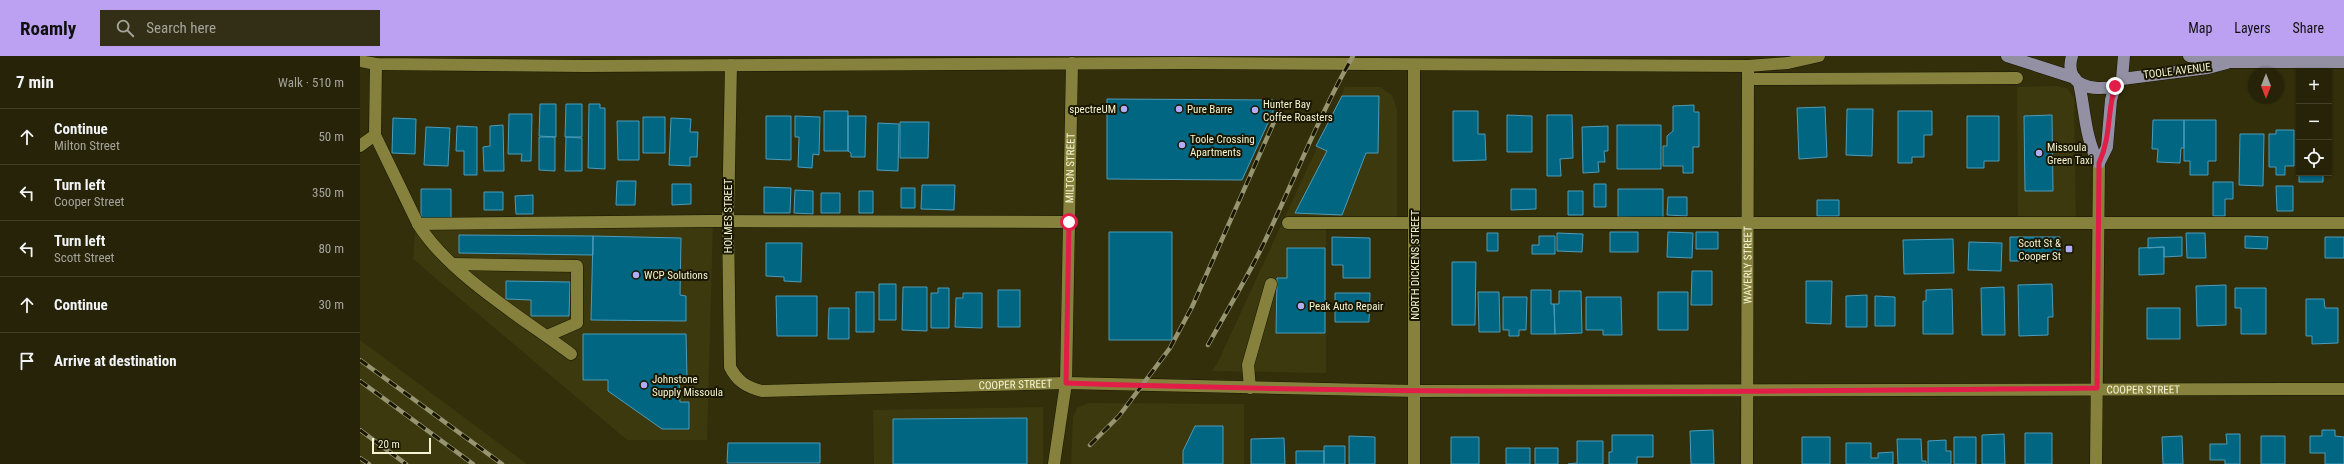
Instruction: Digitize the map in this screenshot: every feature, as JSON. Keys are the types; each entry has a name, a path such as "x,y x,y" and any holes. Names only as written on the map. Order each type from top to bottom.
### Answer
{"main road":[{"path":"2007,56 2077,80"},
{"path":"2072,56 2071,67 2077,80 2088,135 2093,152 2099,163"},
{"path":"2099,163 2107,147 2111,100 2119,82 2124,56"},
{"name":"TOOLE AVENUE","path":"2189,56 2231,62 2344,62"},
{"name":"TOOLE AVENUE","path":"2077,80 2087,88 2100,89 2119,82 2208,68 2231,62"}],"street":[{"path":"1174,56 1189,63"},
{"path":"360,61 376,64 586,61 731,65 1189,63 1300,60 1414,66 1748,66 1788,63 1819,56"},
{"name":"MILTON STREET","path":"1054,464 1066,383 1072,63"},
{"path":"376,64 375,135 418,224 430,243 453,264 571,354"},
{"name":"HOLMES STREET","path":"730,366 728,221 731,65"},
{"name":"NORTH DICKENS STREET","path":"1414,66 1414,464"},
{"name":"WAVERLY STREET","path":"1747,464 1748,66"},
{"path":"1748,79 2017,78"},
{"path":"360,146 375,135"},
{"path":"2096,464 2099,163"},
{"path":"418,224 728,221 1069,222"},
{"path":"1288,223 2344,223"},
{"path":"453,264 577,266 577,323 547,336"},
{"path":"1250,388 1248,365 1271,284"},
{"name":"COOPER STREET","path":"730,366 740,382 750,388 762,391 1066,383 1415,391 1746,391 2097,388 2344,389"}],"shaded area":[{"path":"2056,86 2067,88 2074,98 2076,223 2018,223 2017,87"},
{"path":"1345,87 1380,87 1392,95 1397,109 1397,223 1326,223 1326,373 1211,371 1217,364"},
{"path":"416,221 713,221 707,440 627,440 413,259"},
{"path":"360,340 527,464 360,464"},
{"path":"1088,403 1244,404 1244,464 1071,464 1073,417 1077,408"},
{"path":"1043,407 1043,464 874,464 873,410"}],"building":[{"path":"1342,96 1379,96 1378,153 1366,153 1342,215 1295,213 1327,151 1316,146"},
{"name":"Toole Crossing Apartments","path":"1107,99 1273,100 1273,112 1242,180 1107,179"},
{"path":"540,104 556,104 556,137 539,136"},
{"path":"566,104 582,104 582,137 565,137"},
{"path":"589,104 600,104 600,108 605,108 605,169 588,168"},
{"path":"1694,105 1694,112 1699,112 1699,147 1693,147 1693,173 1683,173 1683,166 1663,166 1663,146 1667,146 1667,136 1673,131 1673,106"},
{"path":"1825,107 1827,157 1799,159 1797,108"},
{"path":"1847,109 1873,109 1872,156 1846,155"},
{"path":"824,111 848,111 848,151 824,151"},
{"path":"1453,111 1478,111 1478,134 1485,134 1486,160 1453,161"},
{"path":"1898,111 1932,111 1932,135 1924,135 1924,157 1912,157 1912,163 1898,163"},
{"path":"509,114 532,114 531,161 521,161 522,154 508,154"},
{"path":"1507,115 1532,116 1532,152 1507,152"},
{"path":"1547,115 1572,115 1573,158 1560,159 1561,176 1547,176"},
{"name":"Missoula Green Taxi","path":"2052,115 2053,191 2025,191 2024,116"},
{"path":"766,116 791,116 791,160 766,159"},
{"path":"795,116 820,117 819,155 813,154 812,168 798,167 799,137 795,137"},
{"path":"848,116 866,116 865,157 851,157 851,153 848,151"},
{"path":"1967,116 1999,116 1999,161 1984,161 1984,168 1967,168"},
{"path":"643,117 665,117 665,153 643,153"},
{"path":"393,118 416,119 415,154 392,153"},
{"path":"671,118 691,119 690,132 698,132 697,157 690,157 690,166 669,165"},
{"path":"2153,120 2184,120 2184,148 2181,148 2180,163 2157,162 2158,149 2152,149"},
{"path":"2184,120 2216,120 2216,161 2208,161 2208,175 2190,175 2190,161 2184,161"},
{"path":"617,121 639,121 639,160 618,160"},
{"path":"900,122 929,122 928,158 900,158"},
{"path":"878,123 899,124 898,171 877,170"},
{"path":"503,125 504,171 484,171 483,147 490,146 490,126"},
{"path":"1617,125 1661,125 1661,169 1617,169"},
{"path":"457,126 477,127 477,175 464,175 464,151 456,151"},
{"path":"1608,126 1608,151 1604,151 1605,162 1598,162 1599,172 1583,173 1582,127"},
{"path":"426,127 450,128 448,166 424,165"},
{"path":"2276,130 2294,130 2294,166 2285,166 2285,175 2276,175 2276,167 2269,167 2269,134 2276,134"},
{"path":"2240,134 2264,134 2263,186 2239,185"},
{"path":"539,137 555,137 555,171 539,170"},
{"path":"566,137 582,138 582,171 565,171"},
{"path":"2299,176 2323,176 2323,182 2299,182"},
{"path":"617,181 636,181 635,205 616,205"},
{"path":"2213,182 2233,182 2233,199 2225,199 2225,216 2213,216"},
{"path":"672,184 691,184 691,204 672,205"},
{"path":"1594,184 1606,184 1606,207 1594,207"},
{"path":"922,185 955,185 954,210 921,209"},
{"path":"2276,186 2293,186 2293,211 2277,211"},
{"path":"764,187 791,188 790,213 764,213"},
{"path":"901,188 915,188 915,208 901,208"},
{"path":"421,189 451,189 451,218 421,218"},
{"path":"1511,189 1536,189 1536,209 1511,210"},
{"path":"1618,189 1663,189 1663,218 1618,217"},
{"path":"795,190 813,191 813,214 794,213"},
{"path":"859,191 873,191 873,213 859,213"},
{"path":"1568,191 1583,191 1583,215 1568,215"},
{"path":"484,192 503,192 503,210 484,210"},
{"path":"821,193 840,193 840,213 821,213"},
{"path":"533,195 533,214 516,214 515,196"},
{"path":"1668,197 1687,197 1687,216 1667,215"},
{"path":"1817,200 1839,200 1839,216 1817,216"},
{"path":"1109,232 1172,232 1172,340 1109,340"},
{"path":"1610,232 1638,232 1638,252 1610,252"},
{"path":"1668,232 1693,233 1692,258 1667,257"},
{"path":"1696,232 1718,232 1718,249 1696,249"},
{"path":"1487,233 1498,233 1498,251 1487,251"},
{"path":"1557,233 1583,234 1582,252 1557,251"},
{"path":"2186,233 2205,233 2206,258 2187,258"},
{"path":"459,235 593,236 593,255 459,253"},
{"name":"WCP Solutions","path":"593,236 681,238 680,295 686,296 686,321 591,320"},
{"path":"1539,236 1555,236 1555,254 1532,254 1532,245 1539,245"},
{"path":"2245,236 2268,237 2267,249 2245,248"},
{"path":"1332,237 1370,238 1370,278 1343,278 1343,265 1332,265"},
{"path":"2010,237 2060,237 2060,253 2031,253 2031,261 2010,261"},
{"path":"2182,237 2182,256 2164,257 2164,247 2148,248 2148,238"},
{"path":"2325,237 2344,237 2344,258 2325,258"},
{"path":"1953,239 1954,273 1904,274 1903,240"},
{"path":"1969,242 2002,243 2001,271 1968,270"},
{"path":"766,243 802,243 801,282 784,281 784,277 766,276"},
{"path":"2164,247 2164,274 2139,275 2139,248"},
{"name":"Peak Auto Repair","path":"1287,248 1325,248 1325,333 1276,333 1277,278 1287,278"},
{"path":"1452,262 1476,262 1475,325 1452,325"},
{"path":"1692,271 1712,271 1712,305 1691,305"},
{"path":"506,281 570,282 569,316 531,316 531,300 506,299"},
{"path":"1806,281 1832,281 1831,324 1806,323"},
{"path":"879,284 896,284 896,320 879,320"},
{"path":"2052,284 2053,317 2048,317 2048,335 2019,336 2018,285"},
{"path":"2226,285 2226,325 2197,326 2196,286"},
{"path":"903,287 927,287 927,331 902,330"},
{"path":"2004,287 2005,335 1982,335 1981,288"},
{"path":"938,288 949,288 949,328 931,328 931,293 938,293"},
{"path":"2235,288 2266,288 2266,334 2241,334 2241,308 2235,308"},
{"path":"1952,289 1953,334 1923,334 1923,301 1926,301 1926,290"},
{"path":"998,290 1020,290 1020,327 998,327"},
{"path":"1531,290 1551,290 1551,304 1554,304 1555,334 1531,334"},
{"path":"1559,291 1581,291 1582,333 1555,334 1554,304 1559,304"},
{"path":"856,292 874,292 874,332 856,332"},
{"path":"1478,292 1499,292 1500,332 1479,332"},
{"path":"1658,292 1688,292 1688,330 1658,330"},
{"path":"963,293 982,293 982,328 955,327 956,298 963,298"},
{"path":"1335,293 1370,293 1369,322 1335,322"},
{"path":"1867,295 1867,327 1846,327 1846,296"},
{"path":"776,296 817,296 817,336 777,336"},
{"path":"1875,296 1895,297 1895,326 1875,326"},
{"path":"1503,297 1527,297 1526,330 1519,330 1519,336 1509,336 1509,330 1503,330"},
{"path":"1586,297 1621,297 1622,335 1603,335 1603,330 1586,330"},
{"path":"2306,299 2324,299 2325,308 2338,308 2338,343 2312,344 2312,336 2306,336"},
{"path":"829,308 849,308 849,339 828,339"},
{"path":"2147,308 2180,308 2180,339 2147,339"},
{"name":"Johnstone Supply Missoula","path":"583,334 686,334 687,378 679,378 680,402 689,402 689,429 662,429 608,391 608,380 583,380"},
{"path":"1027,418 1027,464 893,464 893,419"},
{"path":"1195,426 1223,426 1223,464 1183,464 1183,451"},
{"path":"1713,430 1714,464 1691,464 1690,431"},
{"path":"2322,430 2335,430 2335,436 2344,437 2344,464 2325,464 2325,453 2310,453 2310,436 2322,436"},
{"path":"2025,433 2052,433 2052,464 2025,464"},
{"path":"2004,434 2005,464 1982,464 1982,435"},
{"path":"2226,434 2240,434 2240,464 2225,464 2225,460 2210,460 2210,444 2227,444"},
{"path":"1612,435 1653,435 1653,457 1637,457 1637,464 1609,464 1609,452 1612,452"},
{"path":"1349,436 1375,437 1375,464 1349,464"},
{"path":"2182,436 2183,464 2163,464 2162,437"},
{"path":"2261,436 2285,436 2285,464 2261,464"},
{"path":"1451,437 1479,437 1479,464 1451,464"},
{"path":"1802,437 1830,437 1830,464 1802,464"},
{"path":"1954,437 1976,437 1976,464 1954,464"},
{"path":"1284,438 1285,464 1251,464 1251,439"},
{"path":"1897,439 1921,439 1922,461 1926,461 1926,464 1898,464"},
{"path":"1946,440 1946,451 1951,451 1951,464 1928,464 1928,441"},
{"path":"1577,441 1603,441 1603,464 1568,464 1577,463"},
{"path":"728,443 820,443 820,463 727,463"},
{"path":"1846,443 1871,443 1871,458 1878,458 1878,453 1893,452 1893,464 1846,464"},
{"path":"1324,446 1345,446 1345,464 1324,464"},
{"path":"1506,448 1530,448 1530,464 1506,464"},
{"path":"1535,448 1558,448 1558,464 1535,464"},
{"path":"1296,451 1324,451 1324,464 1296,464"}],"railway":[{"path":"1208,345 1260,251 1316,128 1353,56"},
{"path":"1090,445 1119,416 1170,348 1192,307 1282,104"},
{"path":"360,360 502,464"},
{"path":"360,381 473,464"},
{"path":"360,430 406,464"},
{"path":"360,458 369,464"}],"place":[{"name":"spectreUM","path":"1124,109"},
{"name":"Pure Barre","path":"1179,109"},
{"name":"Hunter Bay Coffee Roasters","path":"1255,110"},
{"name":"Toole Crossing Apartments","path":"1182,145"},
{"name":"Missoula Green Taxi","path":"2039,153"},
{"name":"Scott St & Cooper St","path":"2069,249"},
{"name":"WCP Solutions","path":"636,275"},
{"name":"Peak Auto Repair","path":"1301,306"},
{"name":"Johnstone Supply Missoula","path":"644,385"}],"route":[{"path":"1069,222 1066,383 1415,391 1746,391 2097,388 2099,163 2107,147 2111,100 2115,86"}]}
